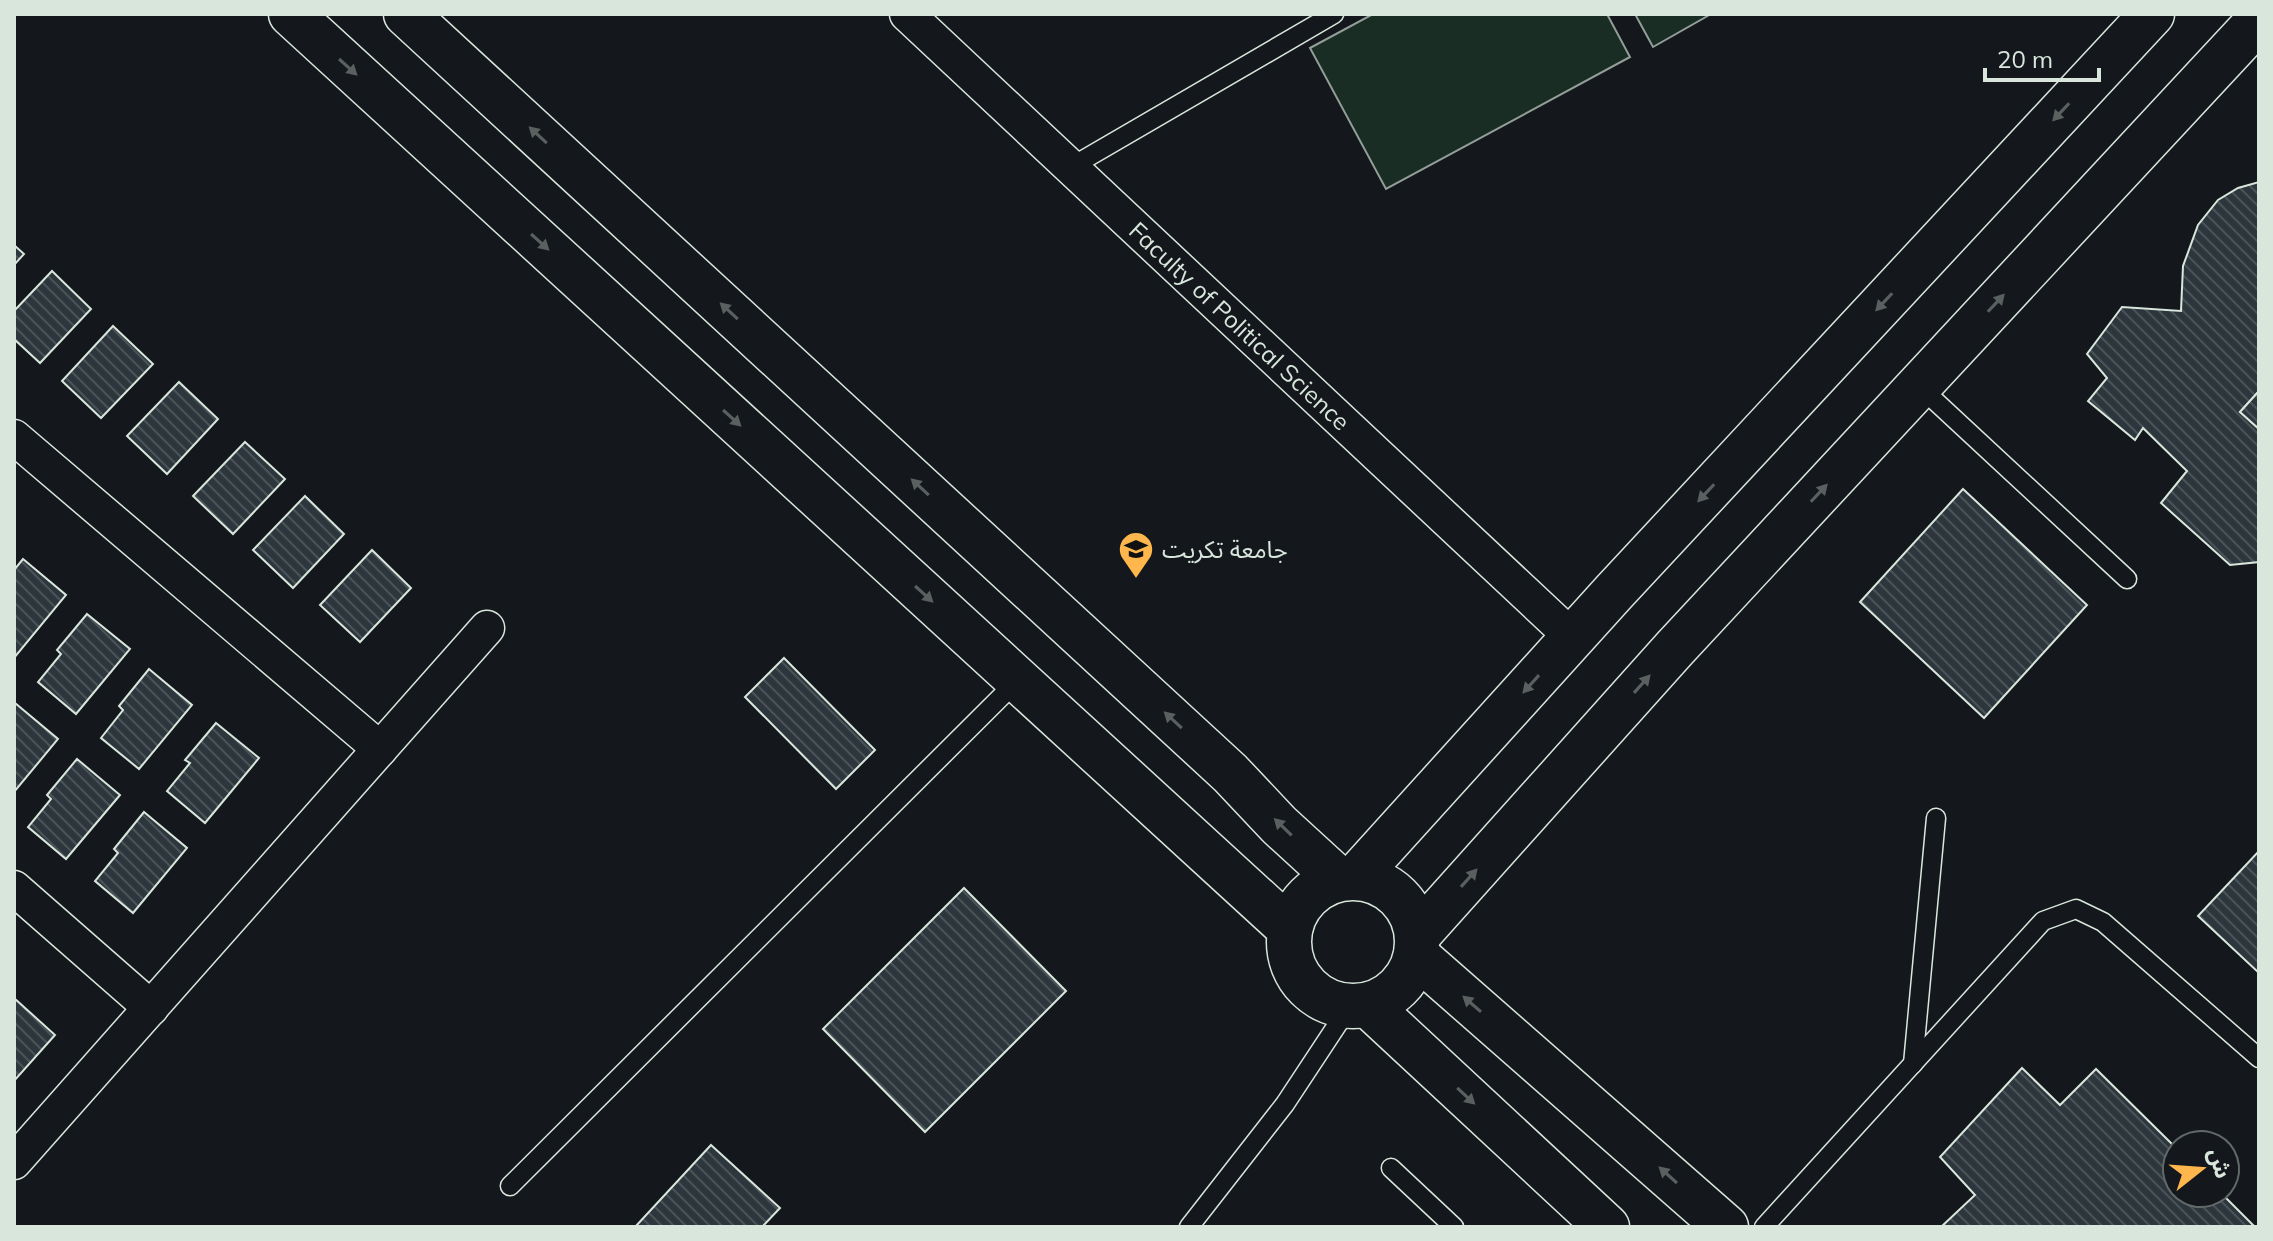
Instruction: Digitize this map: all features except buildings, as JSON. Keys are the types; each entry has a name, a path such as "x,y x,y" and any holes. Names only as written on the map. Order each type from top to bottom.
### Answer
{"street":[{"path":"291,14 1290,929"},
{"path":"406,14 1219,762 1279,825 1347,878"},
{"name":"Faculty of Political Science","path":"907,14 1573,638"},
{"path":"1347,878 2152,14"},
{"path":"1417,946 1675,648 2259,20"},
{"path":"14,437 380,749"},
{"path":"14,1162 487,628"},
{"path":"1347,878 1374,881 1390,889 1404,902 1413,918 1417,946 1410,972 1400,987 1385,998 1359,1006 1323,999 1302,982 1289,948 1295,912 1307,897 1321,885 1347,878"},
{"path":"14,888 151,1008"},
{"path":"1417,946 1726,1227"},
{"path":"1359,1006 1607,1227"}],"lane":[{"path":"1071,167 1334,14"},
{"path":"1919,386 2127,579"},
{"path":"510,1186 1018,680"},
{"path":"1913,1064 1936,818"},
{"path":"1764,1227 2043,921 2076,909 2103,922 2259,1058"},
{"path":"1189,1227 1359,1006"},
{"path":"1391,1168 1454,1227"}],"green space":[{"path":"1373,14 1607,14 1630,57 1386,189 1310,48"},
{"path":"1635,14 1711,14 1653,47"}],"place":[{"name":"جامعة تكريت","path":"1136,580"}]}
